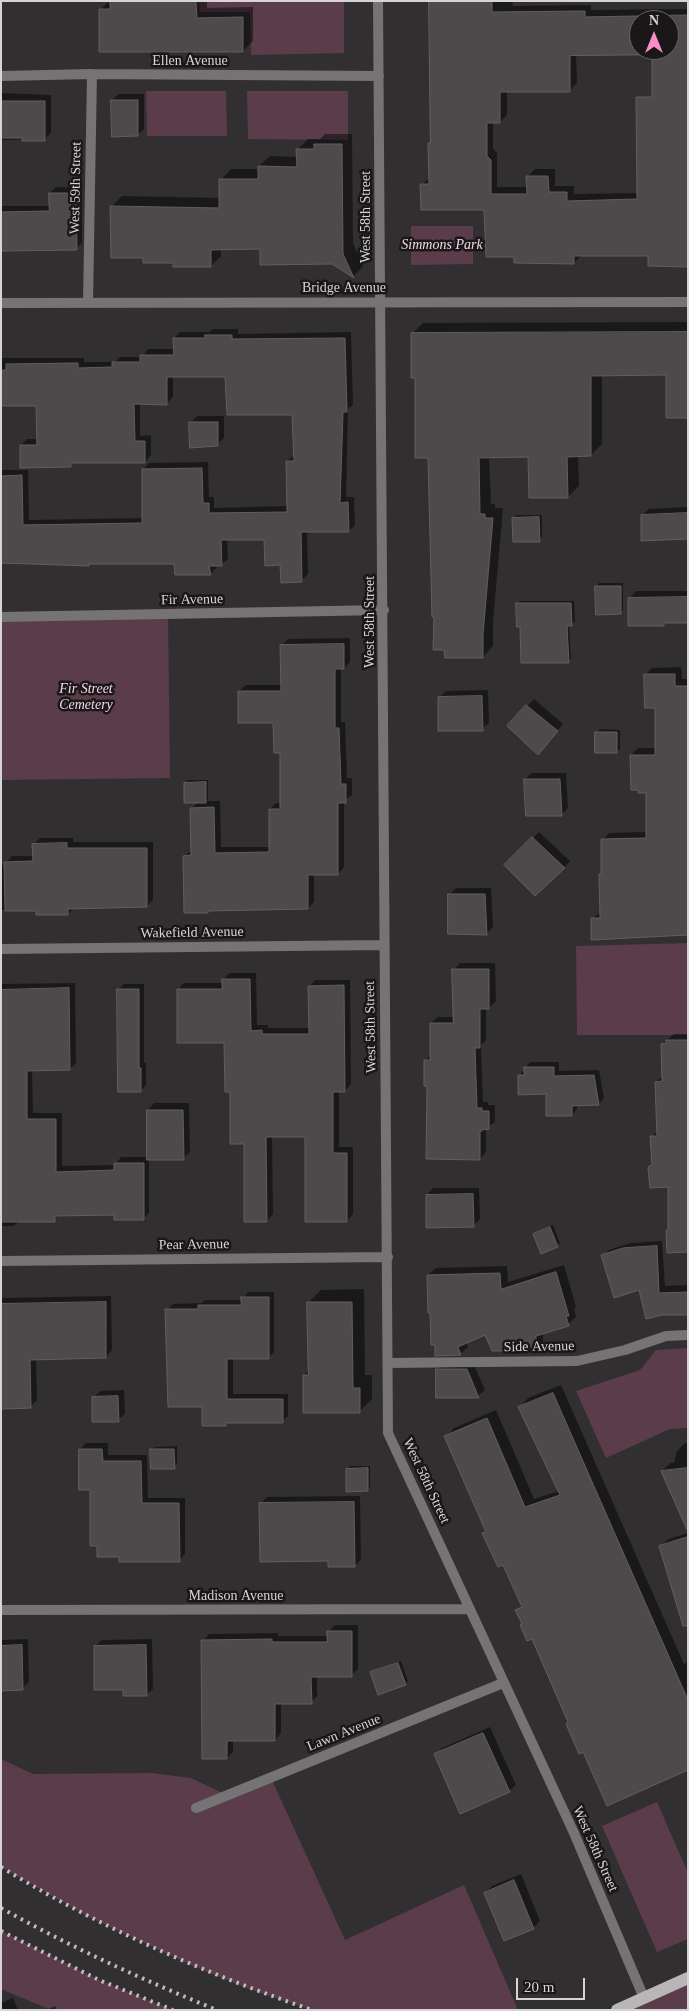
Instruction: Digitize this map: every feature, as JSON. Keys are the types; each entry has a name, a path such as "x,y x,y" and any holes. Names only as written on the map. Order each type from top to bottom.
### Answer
{"main road":[{"path":"617,2010 688,1978"}],"street":[{"name":"West 58th Street","path":"378,1 379,302 384,610 384,945 388,1432 574,1833 644,1998"},
{"name":"Ellen Avenue","path":"1,76 92,74 379,76"},
{"name":"West 59th Street","path":"88,302 92,74"},
{"name":"Bridge Avenue","path":"1,303 688,302"},
{"name":"Fir Avenue","path":"1,616 384,610"},
{"name":"Wakefield Avenue","path":"1,949 384,945"},
{"name":"Pear Avenue","path":"1,1261 388,1257"},
{"name":"Side Avenue","path":"388,1363 577,1361 626,1350 666,1336 688,1335"},
{"name":"Madison Avenue","path":"1,1610 470,1608"},
{"name":"Lawn Avenue","path":"196,1808 503,1683"}],"green space":[{"path":"199,1 344,1 344,53 251,55 250,12 200,12"},
{"path":"146,91 226,91 227,136 147,136"},
{"path":"247,91 348,91 348,140 248,139"},
{"name":"Simmons Park","path":"411,226 473,226 473,264 411,265"},
{"name":"Fir Street Cemetery","path":"168,614 170,778 1,780 1,617"},
{"path":"688,943 688,1035 577,1035 576,946"},
{"path":"688,1348 688,1428 670,1429 606,1458 576,1391 640,1370 656,1350"},
{"path":"1,1759 33,1774 151,1773 191,1778 227,1795 271,1778 345,1940 464,1885 518,2010 312,2010 249,1989 193,1966 89,1917 1,1867"},
{"path":"657,1802 688,1873 688,1939 657,1952 602,1826"},
{"path":"1,1931 99,1980 173,2010 51,2010 1,1989"},
{"path":"688,1978 688,2010 617,2010"}],"building":[{"path":"110,1 196,1 197,18 243,17 243,52 99,52 99,9 110,9"},
{"path":"429,1 492,1 492,12 585,11 585,17 629,16 629,55 570,56 570,92 500,92 500,123 487,123 487,156 491,160 491,194 527,194 526,176 548,176 549,192 567,192 567,201 637,199 636,97 652,97 652,60 679,60 679,15 688,15 688,267 648,266 648,256 574,256 574,264 514,263 514,257 486,257 484,210 421,210 420,184 429,184 428,143 430,143"},
{"path":"111,100 138,100 138,136 112,137"},
{"path":"1,101 45,101 45,141 22,141 22,138 1,138"},
{"path":"314,144 342,144 343,254 354,278 332,264 260,265 260,249 211,250 211,267 173,267 173,263 143,263 143,258 111,258 110,206 219,208 219,179 258,179 258,166 297,167 296,149 314,149"},
{"path":"49,193 76,193 77,250 1,251 1,212 49,211"},
{"path":"688,332 688,418 666,418 666,375 591,376 591,456 567,457 568,498 529,498 528,457 479,458 480,514 485,514 485,518 493,518 483,634 483,658 445,658 444,650 433,650 434,617 432,617 428,458 415,458 415,378 411,378 411,333"},
{"path":"205,335 232,335 232,339 345,338 347,412 343,412 340,503 348,502 349,532 301,532 302,582 281,583 280,565 265,566 264,540 221,540 222,566 209,566 211,575 175,575 174,564 89,564 89,566 1,563 1,476 22,475 23,525 142,523 142,469 202,468 203,503 209,503 209,513 287,512 286,461 294,461 292,415 227,415 225,377 167,377 167,405 134,404 135,441 145,441 145,463 71,463 71,467 20,468 20,445 37,445 36,406 1,406 1,370 6,370 6,364 78,363 78,368 112,367 112,362 140,362 140,355 174,355 173,338 205,338"},
{"path":"189,422 218,422 218,446 190,448"},
{"path":"688,513 688,539 641,541 641,515"},
{"path":"539,517 540,542 513,542 512,518"},
{"path":"595,586 621,586 621,614 596,615"},
{"path":"688,597 688,623 664,623 664,626 628,626 628,598"},
{"path":"516,603 571,603 572,626 567,626 569,663 521,663 520,627 517,627"},
{"path":"344,644 344,669 335,669 335,728 339,728 341,784 346,784 346,803 338,803 338,875 308,875 308,909 184,913 183,856 191,855 190,808 214,807 215,853 269,852 269,809 280,809 280,753 274,753 273,723 238,723 238,691 281,691 280,645"},
{"path":"644,674 675,674 675,686 688,686 688,935 591,940 591,918 600,918 599,874 601,874 601,839 646,838 646,793 638,793 638,790 631,790 630,755 655,755 655,708 645,708"},
{"path":"482,696 483,731 438,731 438,697"},
{"path":"526,705 558,731 538,755 507,726"},
{"path":"595,732 617,732 617,753 595,753"},
{"path":"524,779 560,779 562,816 526,816"},
{"path":"206,782 206,803 184,803 184,783"},
{"path":"532,837 565,868 535,896 504,865"},
{"path":"67,843 67,848 147,848 147,907 68,909 68,915 36,915 36,911 5,911 4,862 33,861 32,844"},
{"path":"448,894 485,894 487,935 448,934"},
{"path":"452,969 489,969 489,1009 480,1009 480,1048 475,1048 477,1108 482,1108 482,1111 489,1111 489,1129 480,1132 480,1160 426,1159 427,1086 424,1086 424,1060 430,1060 430,1023 453,1023"},
{"path":"222,979 250,979 251,1031 262,1030 262,1034 309,1034 308,986 344,985 345,1092 333,1092 333,1153 347,1153 347,1222 305,1222 305,1137 266,1137 267,1222 244,1222 244,1144 230,1144 230,1092 225,1092 224,1043 177,1043 177,989 222,989"},
{"path":"69,988 70,1070 27,1071 27,1119 56,1119 56,1172 114,1170 114,1163 144,1163 144,1220 114,1220 114,1215 55,1216 55,1222 1,1222 1,990"},
{"path":"117,989 139,989 139,1068 141,1068 141,1092 118,1092"},
{"path":"666,1040 688,1040 688,1252 667,1253 668,1187 650,1188 648,1168 652,1165 650,1136 657,1136 655,1082 662,1081 661,1044 666,1043"},
{"path":"524,1067 554,1067 554,1076 594,1075 599,1105 572,1106 572,1116 546,1116 546,1094 518,1095 518,1075 524,1075"},
{"path":"147,1110 183,1110 184,1160 147,1160"},
{"path":"473,1194 474,1227 426,1228 426,1195"},
{"path":"550,1227 558,1247 541,1254 533,1234"},
{"path":"657,1246 659,1293 688,1292 688,1315 662,1315 646,1319 639,1290 614,1298 601,1255 623,1248"},
{"path":"556,1272 569,1316 566,1316 569,1326 536,1336 536,1351 492,1351 485,1335 458,1347 461,1355 435,1356 435,1345 431,1345 427,1275 500,1273 501,1289"},
{"path":"241,1297 269,1297 269,1359 227,1359 227,1399 283,1399 283,1423 226,1423 226,1426 202,1426 202,1407 168,1407 165,1309 198,1309 198,1305 241,1305"},
{"path":"106,1302 106,1358 30,1360 31,1408 1,1409 1,1304"},
{"path":"307,1302 352,1302 353,1388 360,1388 360,1413 303,1413 303,1375 308,1375"},
{"path":"436,1369 467,1369 479,1398 436,1398"},
{"path":"553,1393 688,1700 688,1770 607,1806 583,1752 579,1754 566,1724 568,1722 532,1639 527,1641 515,1610 522,1607 503,1565 498,1567 482,1533 486,1532 444,1436 487,1418 525,1507 560,1495 518,1407"},
{"path":"118,1396 119,1422 92,1422 92,1397"},
{"path":"79,1449 102,1449 103,1461 141,1461 142,1503 179,1503 180,1562 119,1562 119,1557 97,1557 97,1546 90,1546 90,1490 79,1490"},
{"path":"150,1449 174,1449 175,1469 151,1469"},
{"path":"368,1468 368,1491 346,1492 346,1469"},
{"path":"688,1468 688,1532 661,1471"},
{"path":"354,1502 355,1567 328,1567 328,1561 260,1562 259,1503"},
{"path":"688,1537 688,1626 683,1626 659,1546"},
{"path":"327,1631 352,1631 352,1677 311,1677 312,1704 275,1704 275,1741 227,1741 227,1759 202,1759 201,1640 272,1639 272,1642 327,1642"},
{"path":"22,1645 23,1690 1,1691 1,1646"},
{"path":"146,1645 147,1696 123,1696 123,1690 94,1690 94,1646"},
{"path":"398,1663 406,1685 378,1695 370,1672"},
{"path":"483,1733 510,1792 460,1814 434,1754"},
{"path":"514,1880 534,1929 504,1941 484,1893"}],"railway":[{"path":"1,1867 38,1889 153,1947 272,1996 312,2010"},
{"path":"1,1908 108,1962 217,2010"},
{"path":"1,1931 99,1980 173,2010"}]}
